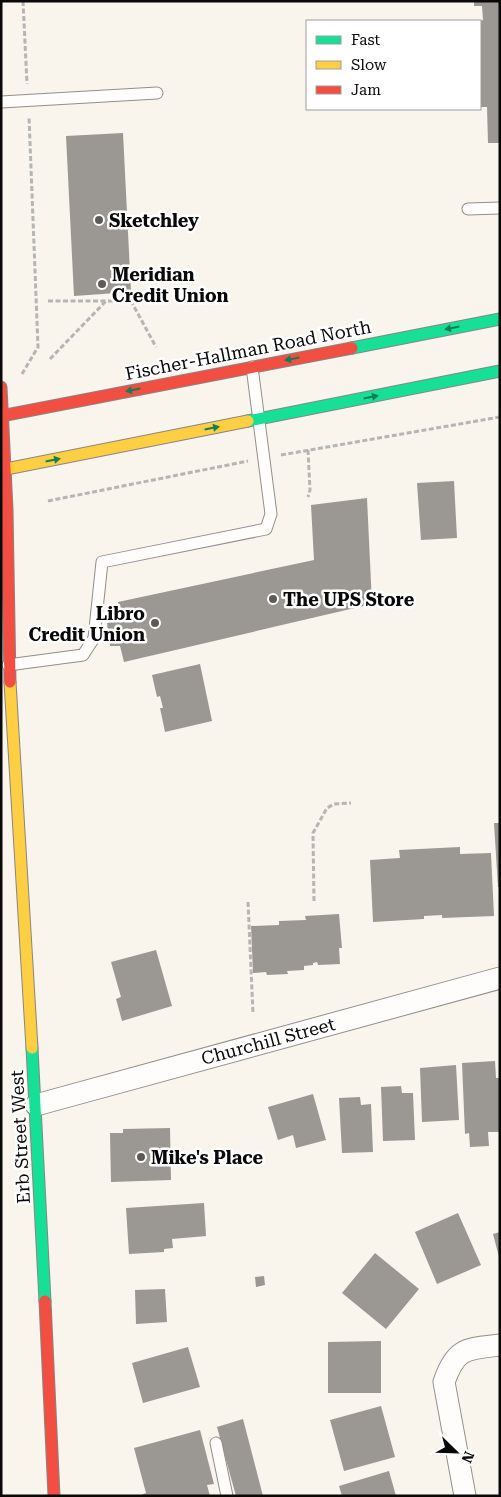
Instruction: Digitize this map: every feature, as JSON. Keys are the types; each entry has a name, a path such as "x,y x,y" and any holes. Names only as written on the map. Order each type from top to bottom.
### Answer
{"main road":[{"name":"Fischer-Hallman Road North","path":"2,416 500,319"},
{"path":"3,470 500,371"},
{"name":"Erb Street West","path":"1,387 5,666 36,1105 54,1496"}],"street":[{"name":"Churchill Street","path":"36,1105 500,978"},
{"path":"465,1496 444,1382 450,1364 468,1348 500,1345"}],"lane":[{"path":"1,102 157,93"},
{"path":"468,209 500,208"},
{"path":"5,666 83,655 94,638 102,562 266,529 271,514 252,367"},
{"path":"216,1442 227,1496"}],"path":[{"path":"18,381 38,347 23,1"},
{"path":"48,301 131,301 156,347"},
{"path":"50,359 107,301"},
{"path":"308,450 310,490 308,497"},
{"path":"314,901 313,833 327,808 334,804 351,803"},
{"path":"248,902 253,1013"}],"building":[{"path":"474,1 500,1 500,143 488,143 487,107 481,107 481,21 483,20 482,6 474,6"},
{"path":"123,133 131,292 74,296 66,136"},
{"path":"454,481 457,538 421,540 417,483"},
{"path":"367,498 372,604 124,662 120,646 110,646 107,623 120,620 118,602 314,560 311,505"},
{"path":"200,664 212,721 165,732 160,708 163,708 160,696 157,697 152,675"},
{"path":"494,823 500,823 500,887 498,887"},
{"path":"460,847 460,854 491,853 494,916 442,918 442,915 424,916 424,919 373,922 370,860 400,858 399,850"},
{"path":"339,914 342,948 339,948 340,964 318,965 317,962 313,963 313,965 304,966 304,970 287,971 288,974 267,975 266,972 253,973 251,926 279,925 279,921 306,920 305,916"},
{"path":"156,950 172,1006 122,1021 116,999 121,997 111,962"},
{"path":"495,1061 496,1078 500,1078 500,1132 488,1132 489,1146 470,1147 469,1133 465,1134 462,1063"},
{"path":"456,1065 459,1120 422,1122 420,1068"},
{"path":"401,1086 402,1093 413,1093 415,1140 383,1141 381,1087"},
{"path":"313,1094 326,1140 296,1148 293,1135 278,1140 268,1107"},
{"path":"360,1097 361,1105 371,1104 373,1152 342,1153 339,1098"},
{"name":"Mike's Place","path":"170,1128 171,1180 111,1182 110,1133 123,1133 123,1129"},
{"path":"204,1203 206,1236 172,1239 173,1248 164,1249 164,1252 129,1254 126,1208"},
{"path":"458,1213 481,1265 437,1284 415,1232"},
{"path":"500,1232 500,1257 499,1257 493,1234"},
{"path":"375,1253 419,1289 386,1329 342,1293"},
{"path":"264,1276 265,1285 256,1287 255,1277"},
{"path":"165,1289 167,1322 136,1324 135,1290"},
{"path":"381,1341 381,1393 328,1393 328,1342"},
{"path":"188,1347 200,1387 143,1403 132,1363"},
{"path":"381,1406 395,1457 344,1471 330,1420"},
{"path":"243,1419 263,1496 236,1496 217,1427"},
{"path":"200,1430 214,1484 207,1485 210,1496 139,1496 146,1493 134,1448"},
{"path":"389,1471 396,1496 342,1496 339,1486"}],"traffic: fast":[{"path":"352,348 500,319"},
{"path":"248,421 500,371"},
{"path":"32,1048 45,1301"}],"traffic: slow":[{"path":"1,470 248,421"},
{"path":"10,682 32,1048"}],"traffic: jam":[{"path":"1,416 352,348"},
{"path":"1,387 7,509 10,682"},
{"path":"45,1301 54,1496"}],"place":[{"name":"Sketchley","path":"99,220"},
{"name":"Meridian Credit Union","path":"102,284"},
{"name":"The UPS Store","path":"273,599"},
{"name":"Libro Credit Union","path":"155,623"},
{"name":"Mike's Place","path":"141,1157"}]}
